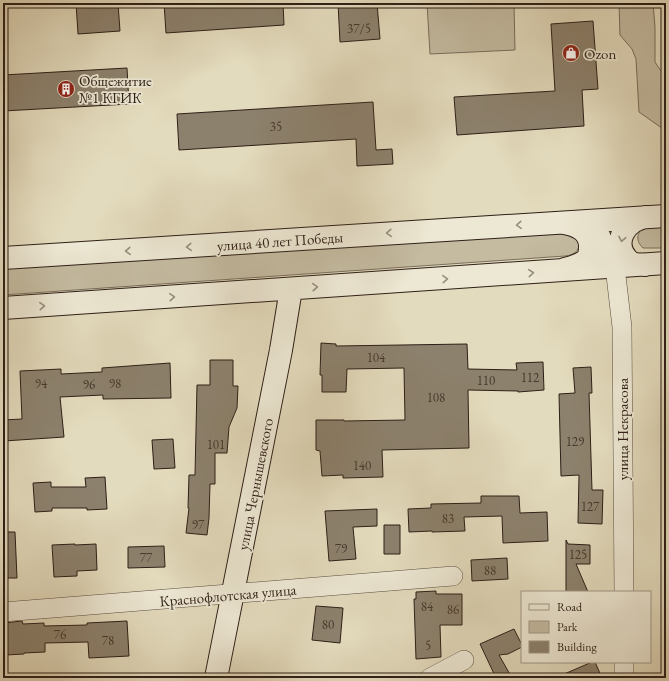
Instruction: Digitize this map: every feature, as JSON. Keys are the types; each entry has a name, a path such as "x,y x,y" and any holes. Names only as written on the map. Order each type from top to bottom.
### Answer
{"main road":[{"name":"улица 40 лет Победы","path":"3,258 658,216"},
{"name":"улица 40 лет Победы","path":"657,264 636,264 630,262 622,251 621,242 622,234 626,227 633,221 641,218 658,216"},
{"name":"улица 40 лет Победы","path":"556,270 574,267 583,262 588,257 590,251 590,241 586,233 573,225 558,222"},
{"name":"улица 40 лет Победы","path":"3,308 657,264"},
{"name":"улица Чернышевского","path":"216,678 281,350 291,289"}],"street":[{"path":"593,220 615,267"},
{"name":"улица Некрасова","path":"615,267 622,327 624,591"},
{"name":"Краснофлотская улица","path":"3,612 453,576"},
{"path":"430,678 464,660"},
{"path":"624,663 624,678"}],"green space":[{"path":"427,3 514,3 515,50 430,54"},
{"path":"619,3 653,3 655,62 661,71 666,68 666,131 639,112 636,59 632,49 620,35"},
{"path":"666,224 666,248 643,248 639,244 638,234 641,229"},
{"path":"569,231 580,243 575,252 571,255 565,256 3,295 3,267"}],"building":[{"path":"76,3 118,3 120,31 78,34"},
{"path":"164,3 283,3 284,25 166,33"},
{"path":"338,3 377,3 380,39 340,42"},
{"path":"593,21 598,89 582,90 584,126 457,135 454,97 555,91 551,24"},
{"name":"Общежитие №1 КГИК","path":"127,68 129,104 3,111 3,75"},
{"path":"373,102 376,150 392,149 393,164 357,166 356,139 179,150 177,114"},
{"path":"321,343 336,344 336,346 467,344 468,369 517,370 516,363 543,362 544,390 518,392 468,390 469,448 382,450 383,477 343,478 343,475 322,476 320,451 316,450 316,420 405,420 404,368 347,369 346,392 322,392 322,375 320,375"},
{"path":"210,360 233,360 233,386 238,386 237,408 229,427 227,453 215,453 215,484 210,484 207,535 186,533 189,508 189,475 195,475 197,385 210,385"},
{"path":"170,363 171,398 103,399 103,395 60,397 64,437 4,441 3,420 22,419 20,371 61,369 61,374 102,372 102,368"},
{"path":"591,367 592,393 589,393 592,490 603,490 602,524 578,523 579,475 561,476 559,394 575,393 573,368"},
{"path":"173,439 175,468 154,469 152,440"},
{"path":"105,477 107,509 87,510 87,508 52,508 52,511 35,512 33,483 51,482 51,487 86,487 85,478"},
{"path":"481,496 519,496 520,513 547,512 548,541 503,543 502,516 464,517 465,531 409,532 408,509 431,508 431,504 481,503"},
{"path":"377,509 377,526 353,527 356,559 329,561 325,511"},
{"path":"384,525 400,525 400,554 384,554"},
{"path":"3,532 15,532 17,578 3,578"},
{"path":"566,540 568,544 590,545 590,564 576,564 588,591 566,591"},
{"path":"96,544 97,570 77,571 77,576 54,577 52,545"},
{"path":"164,546 165,567 128,568 128,547"},
{"path":"507,558 508,579 472,581 471,560"},
{"path":"436,591 436,594 462,594 462,625 440,625 441,657 416,659 414,599 416,599 416,592"},
{"path":"316,606 343,608 340,643 312,640"},
{"path":"22,621 23,624 44,623 44,626 87,625 87,623 127,621 129,656 89,658 88,642 45,643 45,652 6,655 4,623"},
{"path":"514,629 521,643 521,648 508,654 499,655 512,678 496,678 480,644"},
{"path":"590,663 595,663 602,678 555,678"}],"place":[{"name":"Ozon","path":"571,53"},
{"name":"Общежитие №1 КГИК","path":"66,89"}]}
